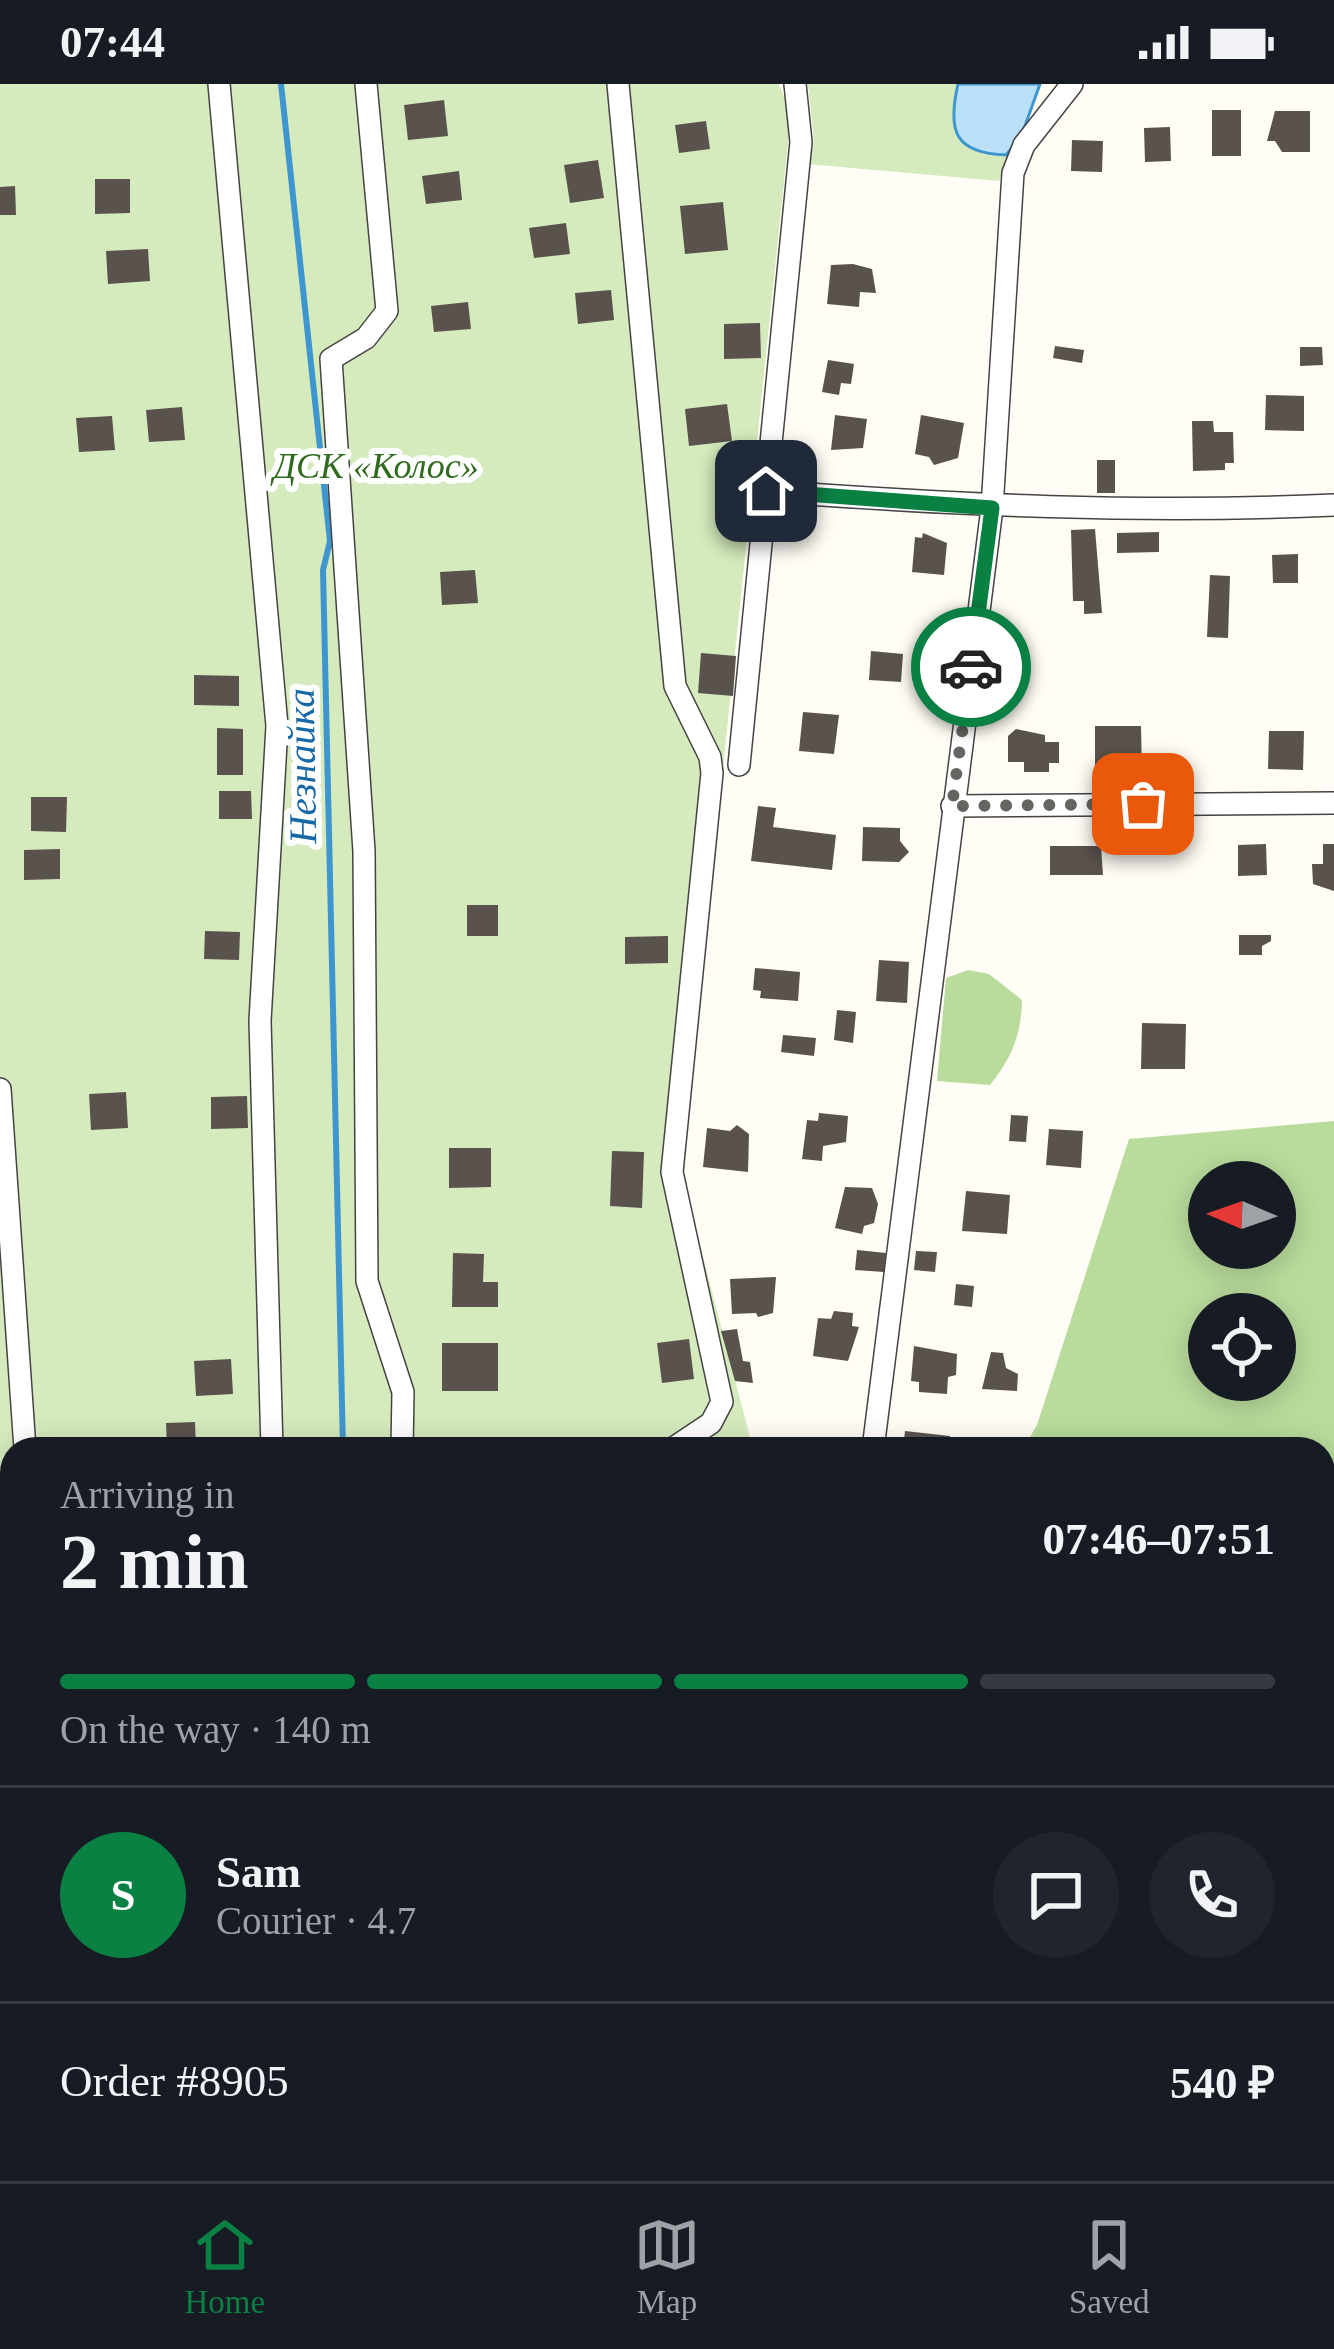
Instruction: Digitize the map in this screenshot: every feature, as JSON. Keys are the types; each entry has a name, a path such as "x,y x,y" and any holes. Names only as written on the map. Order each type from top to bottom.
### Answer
{"street":[{"path":"219,84 277,726 260,1021 272,1437"},
{"path":"365,84 387,310 366,338 331,358 364,851 367,1281 403,1392 402,1437"},
{"path":"618,84 675,686 712,764 672,1172 722,1402 711,1423 690,1437"},
{"path":"740,765 801,142 795,84"},
{"path":"874,1437 992,508 1013,173 1024,145 1072,84"},
{"path":"766,491 992,508 1196,512 1334,505"},
{"path":"952,806 1334,803"},
{"path":"0,1089 25,1437"}],"green space":[{"name":"ДСК «Колос»","path":"0,84 779,84 791,114 681,1172 750,1437 0,1437"},
{"path":"808,84 958,84 954,98 1015,147 999,181 807,164 814,141"},
{"path":"968,970 989,974 1022,1000 1014,1045 990,1085 937,1081 946,978"},
{"path":"1334,1121 1334,1437 1030,1437 1129,1139"}],"water":[{"path":"958,84 1040,84 1021,137 1006,155 975,150 959,137 954,115"}],"building":[{"path":"444,100 448,136 408,140 404,105"},
{"path":"1212,110 1241,110 1241,156 1212,156"},
{"path":"1275,111 1310,111 1310,152 1282,152 1275,141 1267,141"},
{"path":"706,121 710,149 679,153 675,125"},
{"path":"1170,127 1171,161 1145,162 1144,128"},
{"path":"1072,140 1103,141 1102,172 1071,171"},
{"path":"598,160 604,198 570,203 564,165"},
{"path":"459,171 462,200 426,204 422,176"},
{"path":"95,179 130,179 130,213 95,214"},
{"path":"15,186 16,215 0,215 0,187"},
{"path":"723,202 728,250 685,254 680,206"},
{"path":"566,223 570,254 534,258 529,228"},
{"path":"148,249 150,281 108,284 106,251"},
{"path":"831,265 872,269 876,293 860,292 859,307 827,304"},
{"path":"611,290 614,320 578,324 575,293"},
{"path":"468,302 471,329 434,332 431,306"},
{"path":"760,323 761,358 724,359 724,324"},
{"path":"1055,346 1084,350 1082,363 1053,358"},
{"path":"1300,347 1322,347 1323,365 1300,366"},
{"path":"828,360 854,364 851,384 841,383 839,395 822,392"},
{"path":"1266,395 1304,396 1304,431 1265,430"},
{"path":"727,404 732,441 689,446 685,409"},
{"path":"182,407 185,440 149,442 146,410"},
{"path":"835,415 867,419 863,448 831,450"},
{"path":"921,415 964,423 958,458 934,465 929,457 915,454"},
{"path":"112,416 115,450 79,452 76,418"},
{"path":"1192,421 1213,421 1214,432 1233,432 1234,463 1225,463 1225,470 1193,471"},
{"path":"785,452 812,453 811,475 784,474"},
{"path":"1097,460 1115,460 1115,493 1097,493"},
{"path":"1095,529 1102,613 1084,614 1084,601 1073,601 1071,530"},
{"path":"1159,532 1159,552 1117,553 1117,533"},
{"path":"923,533 947,543 944,575 912,572 915,537 922,538"},
{"path":"1298,554 1298,583 1273,583 1272,555"},
{"path":"475,570 478,603 442,605 440,572"},
{"path":"1210,575 1230,576 1228,638 1207,637"},
{"path":"871,651 903,654 901,682 869,680"},
{"path":"701,653 736,656 733,696 698,693"},
{"path":"916,658 954,661 953,672 914,675"},
{"path":"194,675 239,676 239,706 194,705"},
{"path":"803,712 839,715 834,754 799,751"},
{"path":"1095,726 1141,726 1142,774 1095,775"},
{"path":"217,728 243,729 243,775 217,775"},
{"path":"1016,729 1045,735 1045,742 1059,742 1059,763 1049,763 1049,772 1024,772 1024,762 1008,762 1008,736"},
{"path":"1269,731 1304,731 1303,770 1268,769"},
{"path":"219,791 251,791 252,819 219,819"},
{"path":"31,797 67,797 66,832 31,831"},
{"path":"758,806 776,808 773,827 836,835 832,870 751,861"},
{"path":"863,827 900,828 900,841 909,852 899,862 862,861"},
{"path":"1266,844 1267,875 1238,876 1238,845"},
{"path":"1323,844 1334,844 1334,891 1313,884 1312,864 1323,864"},
{"path":"1050,846 1101,846 1103,875 1050,875"},
{"path":"60,849 60,879 24,880 24,850"},
{"path":"467,905 498,905 498,936 467,936"},
{"path":"205,931 240,932 239,960 204,959"},
{"path":"1239,935 1271,935 1271,941 1262,946 1262,955 1239,955"},
{"path":"668,936 668,963 625,964 625,937"},
{"path":"879,960 909,962 907,1003 876,1001"},
{"path":"755,968 800,972 798,1001 760,998 761,991 753,990"},
{"path":"837,1010 856,1012 853,1043 834,1040"},
{"path":"1142,1023 1186,1024 1185,1069 1141,1069"},
{"path":"783,1035 816,1038 814,1056 781,1052"},
{"path":"126,1092 128,1128 91,1130 89,1094"},
{"path":"247,1096 248,1128 211,1129 211,1097"},
{"path":"819,1113 848,1116 846,1142 823,1146 822,1161 802,1159 807,1120 818,1121"},
{"path":"1011,1115 1028,1116 1026,1142 1009,1141"},
{"path":"737,1125 749,1134 748,1172 703,1167 707,1128 730,1131"},
{"path":"1049,1129 1083,1131 1081,1168 1046,1165"},
{"path":"449,1148 491,1148 491,1187 449,1188"},
{"path":"612,1151 644,1152 642,1208 610,1206"},
{"path":"845,1187 872,1188 878,1204 874,1223 864,1226 862,1234 835,1228"},
{"path":"966,1191 1010,1195 1007,1234 962,1231"},
{"path":"857,1250 886,1253 884,1272 855,1270"},
{"path":"916,1251 937,1252 935,1272 914,1270"},
{"path":"453,1253 484,1254 483,1282 498,1282 498,1307 452,1307"},
{"path":"776,1277 773,1313 758,1317 756,1313 732,1314 730,1279"},
{"path":"956,1284 974,1286 972,1307 954,1305"},
{"path":"834,1311 853,1313 852,1326 859,1327 848,1361 813,1356 818,1318 831,1319"},
{"path":"737,1329 753,1383 735,1381 721,1331"},
{"path":"689,1339 694,1379 662,1383 657,1343"},
{"path":"442,1343 498,1343 498,1391 442,1391"},
{"path":"914,1346 957,1354 956,1375 948,1377 947,1394 919,1392 919,1382 911,1381"},
{"path":"991,1352 1003,1353 1006,1368 1018,1374 1017,1391 982,1389"},
{"path":"231,1359 233,1394 196,1396 194,1361"},
{"path":"195,1422 196,1437 167,1437 166,1423"},
{"path":"905,1431 950,1436 950,1437 904,1437"}],"waterway":[{"name":"Незнайка","path":"281,84 330,541 323,570 343,1437"}],"way so far":[{"path":"971,667 952,806 1143,804"}],"route":[{"path":"766,491 992,508 971,667"}]}
